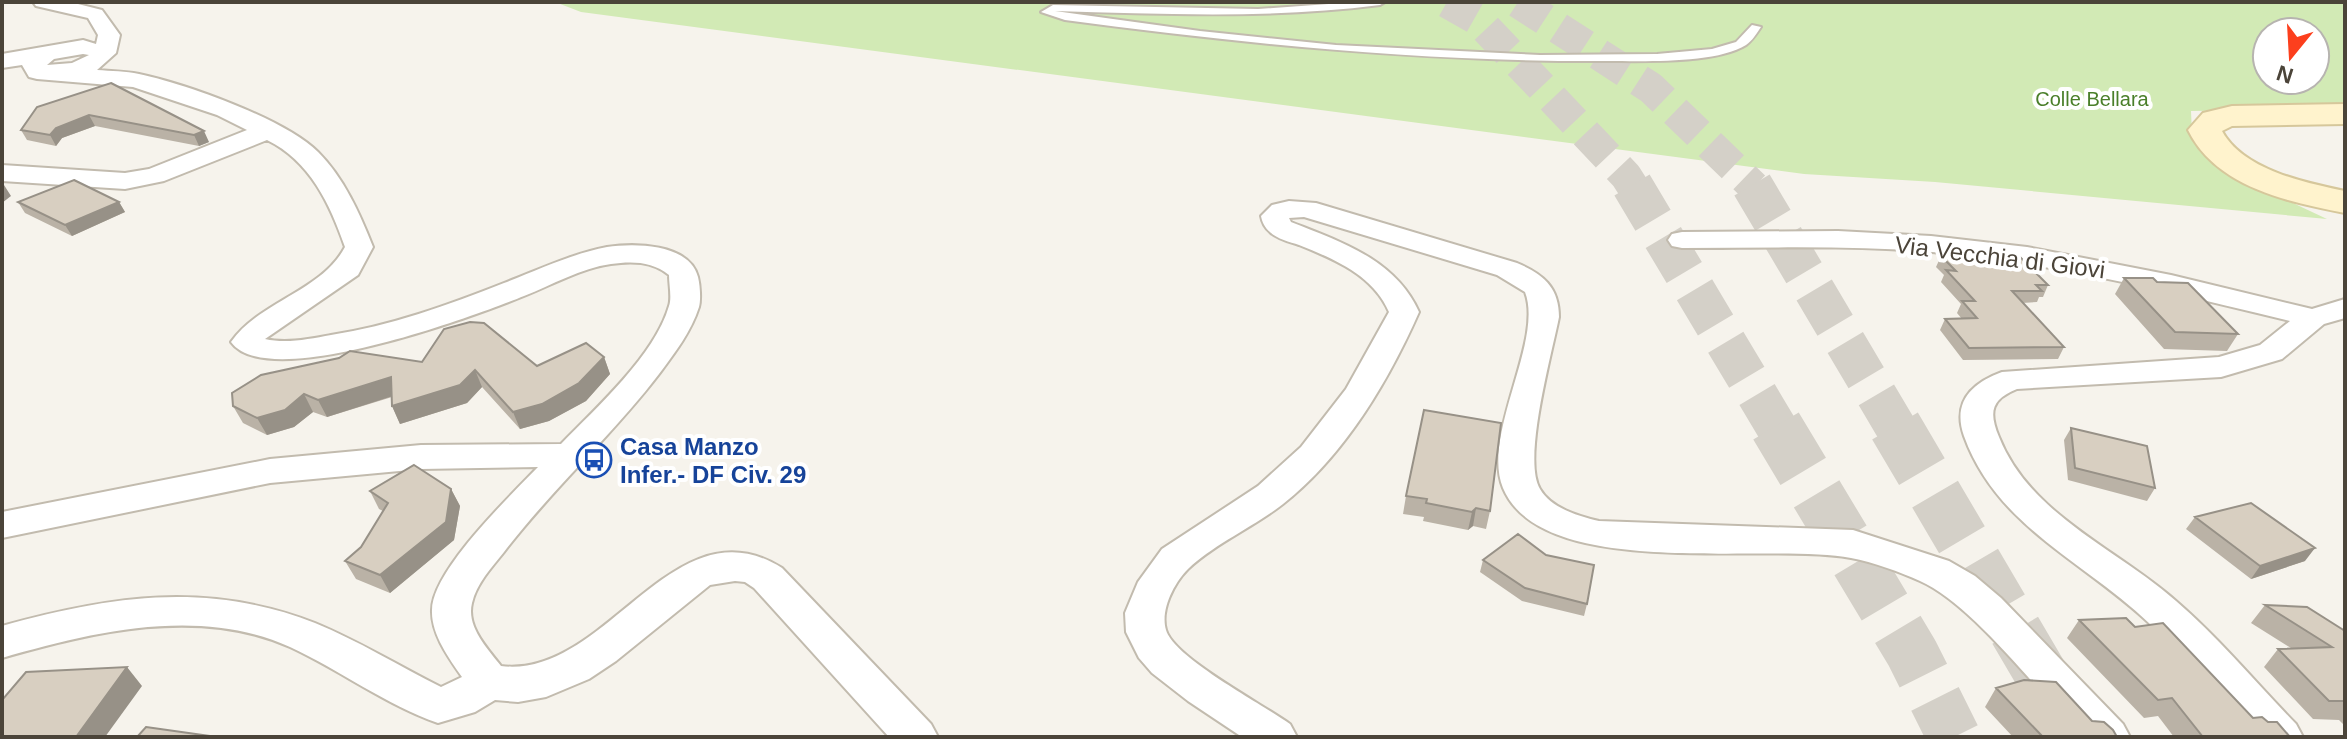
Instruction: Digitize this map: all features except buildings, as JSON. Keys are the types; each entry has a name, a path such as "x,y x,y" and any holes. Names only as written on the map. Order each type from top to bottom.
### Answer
{"street":[{"path":"43,2 95,14 109,35 105,52"},
{"path":"49,63 102,23"},
{"path":"2,71 49,63 83,47 105,52 119,70 136,80"},
{"path":"2,61 49,63 136,80 225,110 269,130 310,158 346,212 359,247 348,269 254,332 247,342 253,347 292,350 387,332 444,317 583,264 621,254 658,257 683,275 688,288 685,307 674,333 615,406 486,547 466,575 452,603 454,628 489,682"},
{"path":"2345,114 2232,116 2215,120 2205,130 2210,143 2254,173 2299,193 2345,202"},
{"path":"2,173 125,181 155,176 269,130"},
{"path":"1275,737 1172,665 1155,648 1145,623 1147,608 1161,577 1175,559 1301,469 1353,401 1396,332 1404,312 1394,289 1378,276 1343,254 1281,228 1275,216 1281,210 1293,208 1507,269 1537,286 1544,297 1544,317 1515,456 1515,476 1519,491 1547,515 1579,530 1628,537 1816,540 1853,544 1935,571 1961,586 1987,609 2108,737"},
{"name":"Via Vecchia di Giovi","path":"1682,240 1903,243 2008,253 2329,313"},
{"path":"2281,737 2161,611 2072,544 2012,491 1991,462 1975,414 1980,395 1994,385 2013,379 2221,367 2271,352 2329,313"},
{"path":"2,525 270,471 421,457 571,455"},
{"path":"2,642 98,618 155,611 215,613 300,634 438,705 460,700 489,682 539,683 570,671 700,572 717,568 754,569 783,592 916,737"}],"lane":[{"path":"1380,2 1279,13 1151,13 1053,8 1046,12 1298,47 1418,56 1550,60 1651,57 1711,51 1737,45 1748,38 1756,27"}],"green space":[{"name":"Colle Bellara","path":"555,2 2345,2 2345,109 2191,111 2192,134 2203,152 2259,187 2327,219 1935,182 1804,174 581,12"}],"tunnel":[{"path":"1447,2 1477,19 1633,187"},
{"path":"1518,2 1651,88 1752,185"},
{"path":"1632,185 1777,428"},
{"path":"1752,185 1896,428"},
{"path":"1776,426 1912,653 1954,737"},
{"path":"1895,426 2078,737"}],"place":[{"name":"Casa Manzo Infer.- DF Civ. 29","path":"594,460"}]}
